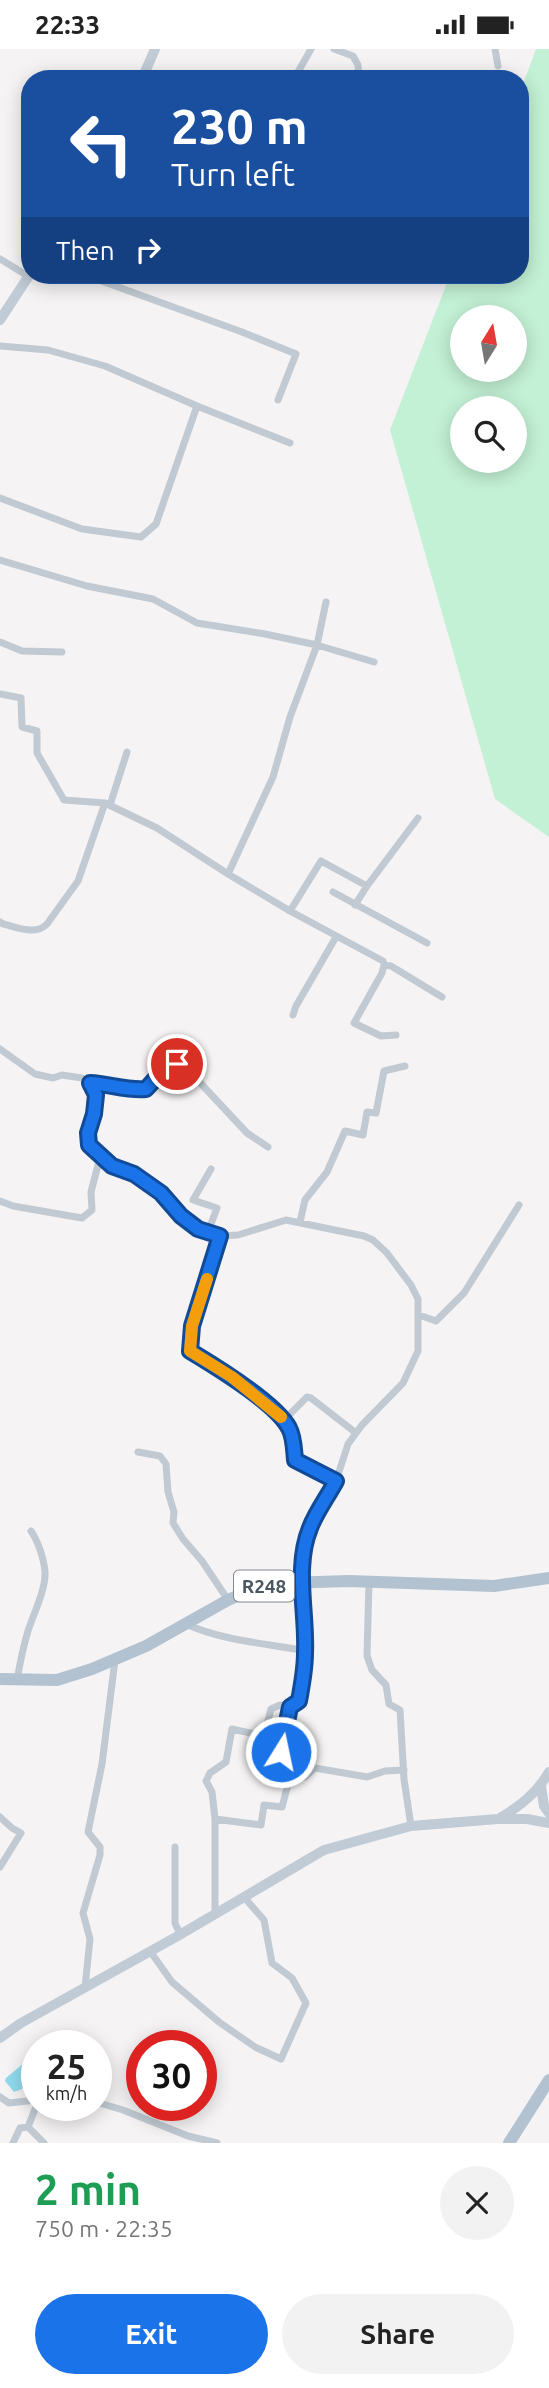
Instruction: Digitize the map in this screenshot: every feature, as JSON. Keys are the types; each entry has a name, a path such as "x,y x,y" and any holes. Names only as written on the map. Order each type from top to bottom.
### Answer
{"main road":[{"path":"146,70 155,49"},
{"path":"0,320 23,284"},
{"name":"R248","path":"0,1679 57,1680 92,1669 146,1646 228,1600 256,1588 303,1582 494,1586 549,1578"},
{"path":"498,1819 516,1808 541,1786 549,1772"},
{"path":"541,1786 544,1806 549,1813"},
{"path":"0,2038 21,2023 324,1850 411,1826 498,1819 527,1819 549,1823"},
{"path":"509,2143 549,2080"}],"street":[{"path":"299,70 311,49"},
{"path":"334,49 353,56 358,70"},
{"path":"495,49 498,66"},
{"path":"0,259 21,271"},
{"path":"110,284 296,354 278,400"},
{"path":"0,346 48,350 105,366 290,443"},
{"path":"0,498 82,529 141,537 156,524 197,406"},
{"path":"0,560 87,586 153,599 197,624 317,645 374,662"},
{"path":"228,874 273,777 290,717 317,645 326,602"},
{"path":"0,642 22,652 62,652"},
{"path":"0,694 21,698 22,727 37,731 37,753 64,800 108,804 156,828 290,911 383,961 382,973 354,1023 381,1036 396,1035"},
{"path":"0,922 36,931 47,924 78,881 127,752"},
{"path":"355,905 418,818"},
{"path":"290,911 321,861 367,886"},
{"path":"333,892 427,943"},
{"path":"293,1015 336,937"},
{"path":"384,965 391,966 442,997"},
{"path":"0,1049 35,1074 53,1078 62,1075 82,1078 90,1083 132,1090 146,1089 167,1066 177,1064 191,1073 247,1133 268,1147"},
{"path":"300,1222 305,1200 327,1172 345,1131 363,1135 367,1112 376,1113 384,1071 405,1066"},
{"path":"90,1083 96,1095 88,1133 89,1145 112,1166"},
{"path":"0,1201 13,1206 82,1218 92,1210 92,1192 98,1165 112,1166 134,1174 152,1186 170,1201 181,1216 198,1229 220,1236 239,1235 286,1220 364,1236 373,1240 387,1253 418,1299 418,1351 403,1383 348,1444 336,1481 309,1529 304,1554 303,1582 306,1650 299,1701 290,1707 280,1705 271,1709 264,1735 232,1728 226,1762 210,1773 206,1781 212,1792 215,1819 215,1914"},
{"path":"208,1232 217,1208 193,1200 211,1169"},
{"path":"419,1315 436,1321 464,1293 519,1205"},
{"path":"220,1236 192,1326 190,1351 232,1377 284,1420 291,1431 295,1460 336,1481"},
{"path":"284,1420 307,1397 356,1433"},
{"path":"138,1452 160,1456 166,1464 168,1492 174,1512 173,1523 228,1600"},
{"path":"17,1680 45,1573 39,1553 40,1542 31,1531"},
{"path":"369,1582 367,1656 372,1670 386,1685 390,1704 400,1710 411,1826"},
{"path":"185,1624 205,1633 306,1650"},
{"path":"85,1987 90,1939 83,1913 100,1855 100,1847 89,1835 89,1826 102,1764 115,1659"},
{"path":"215,1819 261,1825 264,1805 282,1807 290,1777 281,1752 290,1707"},
{"path":"290,1777 305,1777 315,1768 367,1777 385,1771 404,1770"},
{"path":"0,1817 21,1833 0,1867"},
{"path":"175,1847 175,1923 180,1934"},
{"path":"150,1951 172,1982 219,2022 255,2047 281,2059 306,2003 292,1978 272,1963 264,1920 244,1897"},
{"path":"0,2097 9,2103 21,2103"},
{"path":"112,2107 188,2136 217,2143"},
{"path":"28,2127 30,2121"},
{"path":"13,2143 20,2128 28,2127"},
{"path":"28,2127 44,2143"}],"green space":[{"path":"536,49 549,49 549,837 495,799 390,430 447,284 529,284 528,70"}],"water":[{"path":"21,2066 21,2089 14,2092 5,2081"}],"slow traffic":[{"path":"207,1279 192,1326 190,1351 232,1377 281,1417"}],"route":[{"path":"177,1064 167,1066 146,1089 132,1090 90,1083 96,1095 88,1133 89,1145 112,1166 134,1174 161,1193 181,1216 198,1229 220,1236 192,1326 190,1351 232,1377 284,1420 291,1431 295,1460 336,1481 309,1529 304,1554 303,1624 306,1650 303,1680 299,1701 290,1707 281,1752"}]}
